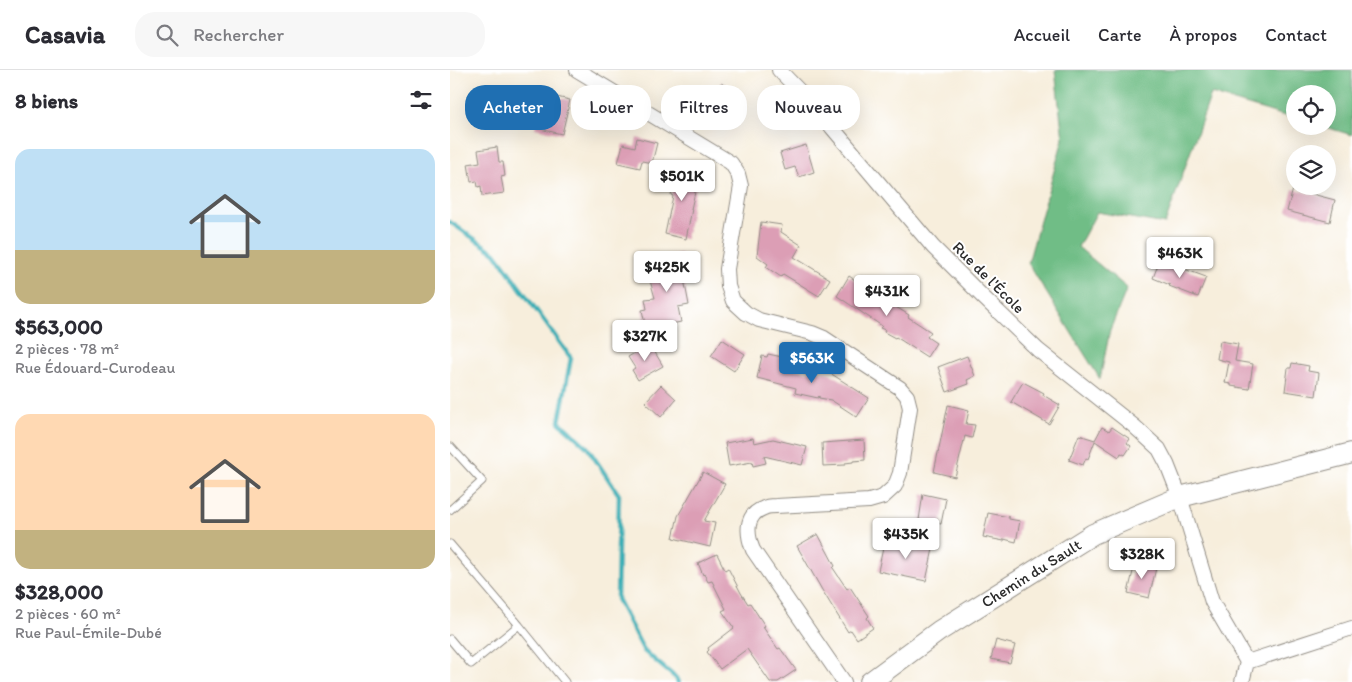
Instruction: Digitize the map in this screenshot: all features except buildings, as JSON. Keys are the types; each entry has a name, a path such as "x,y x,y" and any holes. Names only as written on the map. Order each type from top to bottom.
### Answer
{"street":[{"path":"577,70 731,163 738,174 740,186 727,268 728,286 733,301 746,313 759,320 812,333 824,338 900,388 907,396 910,408 900,473 895,486 883,497 869,501 764,508 754,514 748,527 749,540 753,550 844,682"},
{"name":"Rue de l'École","path":"779,70 813,105 933,247 984,298 1038,350 1134,426 1159,449 1180,497 1212,602 1247,662"},
{"name":"Chemin du Sault","path":"870,682 939,631 1093,534 1180,497 1352,453"},
{"path":"1242,682 1247,662 1352,628"}],"lane":[{"path":"450,448 482,481 450,510"},
{"path":"450,544 565,682"},
{"path":"450,639 471,664 519,625"}],"green space":[{"path":"1055,70 1352,70 1352,135 1336,130 1336,85 1286,85 1286,116 1211,94 1165,224 1097,212 1078,247 1127,288 1110,330 1100,379 1028,263 1063,139"}],"waterway":[{"path":"450,222 495,253 571,358 559,422 587,447 619,495 617,599 644,651 676,678 678,682"}]}
